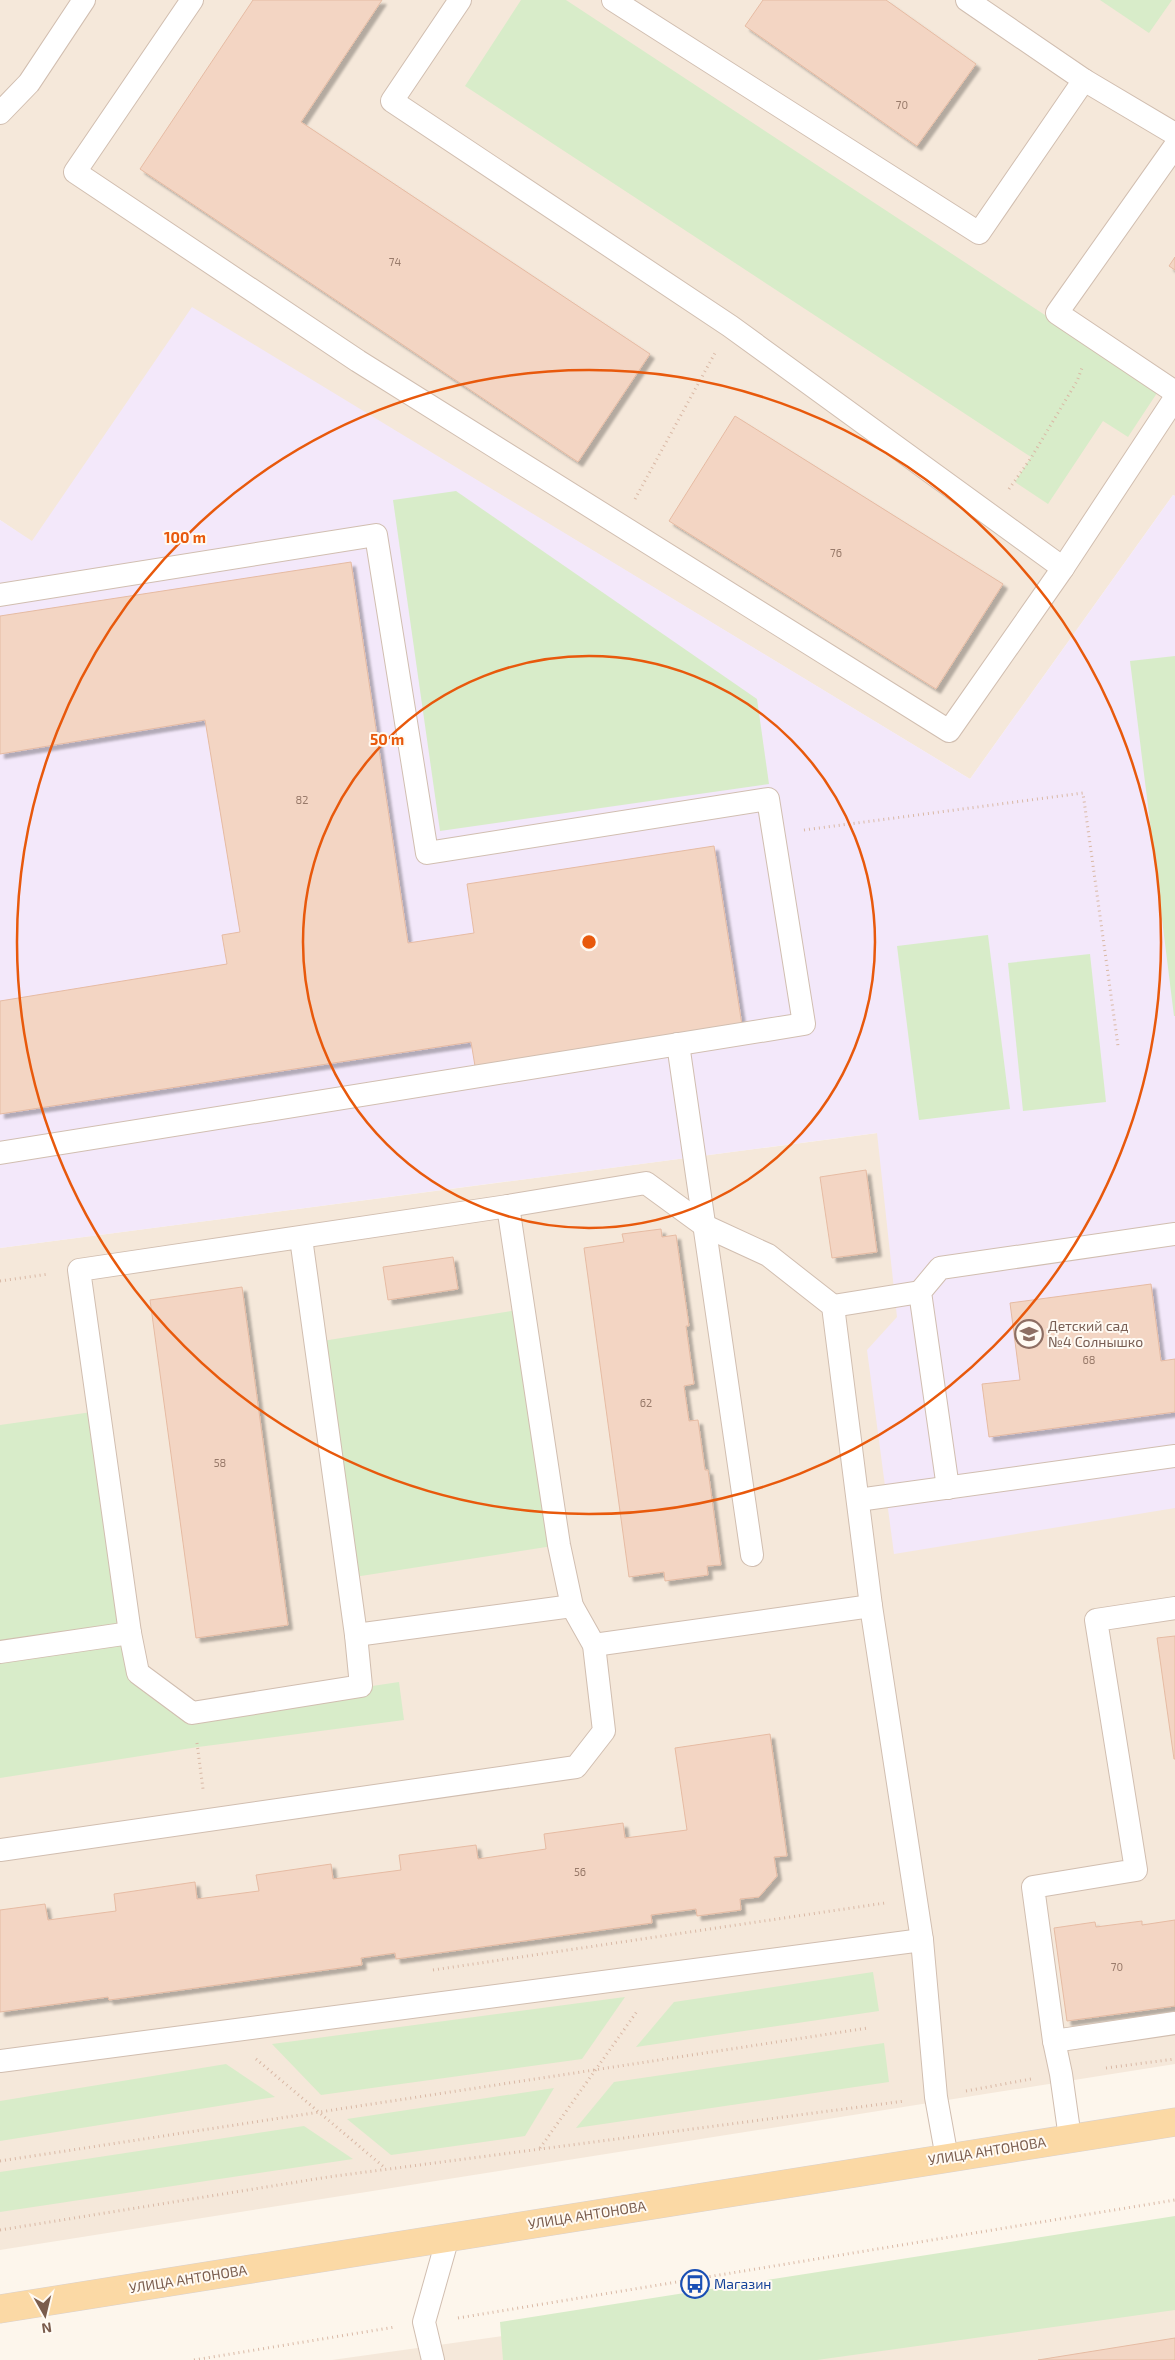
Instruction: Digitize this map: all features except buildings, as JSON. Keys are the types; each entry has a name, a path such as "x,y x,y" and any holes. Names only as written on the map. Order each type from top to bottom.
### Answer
{"main road":[{"name":"УЛИЦА АНТОНОВА","path":"0,2309 1175,2122"}],"lane":[{"path":"0,113 29,83 84,0"},
{"path":"192,0 75,172 358,361 949,731 1063,568 1175,398"},
{"path":"460,0 392,101 730,326 1063,568"},
{"path":"613,0 979,233 1084,80"},
{"path":"967,0 1084,80 1175,134"},
{"path":"1175,146 1056,313 1175,392"},
{"path":"0,595 376,535 427,853 768,799 804,1024 0,1153"},
{"path":"678,1044 752,1555"},
{"path":"301,1238 356,1635 361,1686 192,1713 138,1673 130,1633 79,1270 301,1238 646,1183 705,1226 768,1255 833,1306 871,1606 922,1940 936,2097 946,2158"},
{"path":"0,1850 576,1767 604,1731 594,1645 572,1606 559,1545 508,1206"},
{"path":"833,1306 920,1292 940,1268 1175,1234"},
{"path":"920,1292 948,1488"},
{"path":"858,1500 1175,1456"},
{"path":"356,1635 572,1606"},
{"path":"594,1645 871,1606"},
{"path":"1070,2138 1061,2074 1054,2041 1033,1886 1136,1870 1096,1620 1175,1608"},
{"path":"0,1652 130,1633"},
{"path":"0,2060 922,1940"},
{"path":"1054,2041 1175,2023"},
{"path":"433,2360 424,2322 448,2237"}],"path":[{"path":"620,526 730,326"},
{"path":"988,513 1020,474 1077,381 1093,337"},
{"path":"774,834 1083,793 1118,1046"},
{"path":"0,1281 79,1270"},
{"path":"192,1713 208,1820"},
{"path":"423,1971 916,1899"},
{"path":"540,2148 664,1973"},
{"path":"0,2161 868,2028"},
{"path":"223,2031 386,2169"},
{"path":"0,2230 386,2169 936,2097 1061,2074 1175,2059"},
{"path":"194,2360 424,2322 488,2314 1175,2200"}],"shaded area":[{"path":"0,0 1175,0 1175,496 1173,495 970,779 192,308 32,542 0,520"},
{"path":"192,307 970,779 1173,495 1175,496 1175,1508 894,1554 867,1350 897,1317 877,1133 0,1248 0,520 32,541"},
{"path":"1175,1094 1175,2064 0,2250 0,1248"},
{"path":"1175,2242 1175,2360 332,2360"}],"green space":[{"path":"521,0 566,0 1159,390 1128,437 1103,421 1048,504 1015,482 1031,457 465,86"},
{"path":"1100,0 1172,0 1149,33"},
{"path":"456,491 757,699 769,784 440,831 393,500"},
{"path":"1175,656 1175,1016 1174,1016 1130,661"},
{"path":"988,935 1010,1109 919,1120 897,946"},
{"path":"1090,954 1106,1102 1023,1111 1008,963"},
{"path":"524,1309 559,1545 348,1578 316,1342"},
{"path":"99,1411 138,1673 192,1713 399,1682 404,1720 198,1747 0,1778 0,1425"},
{"path":"873,1972 879,2011 636,2047 674,2002"},
{"path":"625,1997 582,2059 321,2095 272,2044"},
{"path":"884,2043 889,2082 576,2128 614,2082"},
{"path":"226,2064 275,2097 0,2141 0,2101"},
{"path":"554,2088 525,2136 391,2155 347,2119"},
{"path":"304,2126 353,2159 0,2212 0,2172"},
{"path":"1175,2216 1175,2310 817,2360 503,2360 500,2322"}],"place":[{"name":"Детский сад №4 Солнышко","path":"1029,1334"},
{"name":"Магазин","path":"695,2284"}]}
